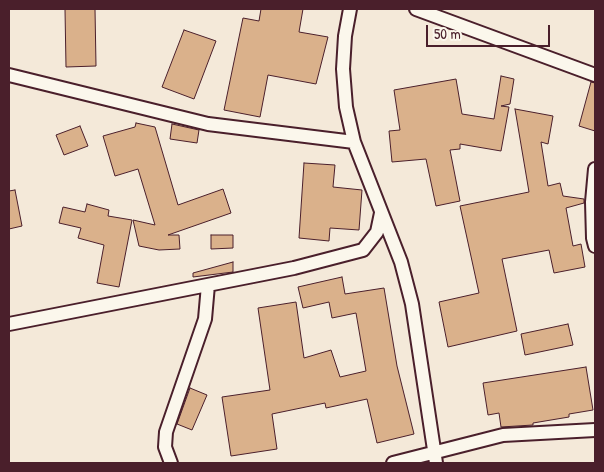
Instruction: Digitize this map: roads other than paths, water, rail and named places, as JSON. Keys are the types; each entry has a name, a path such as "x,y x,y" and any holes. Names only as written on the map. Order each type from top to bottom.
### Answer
{"street":[{"path":"350,9 345,36 343,69 346,107 354,142 401,262 412,304 435,458"},
{"path":"416,9 595,75"},
{"path":"9,74 208,124 354,142"},
{"path":"595,169 592,202 595,246"},
{"path":"9,324 294,268 363,250 377,232 381,213"},
{"path":"171,463 165,447 166,432 205,318 208,285"},
{"path":"393,463 435,458 503,435 595,430"}]}
